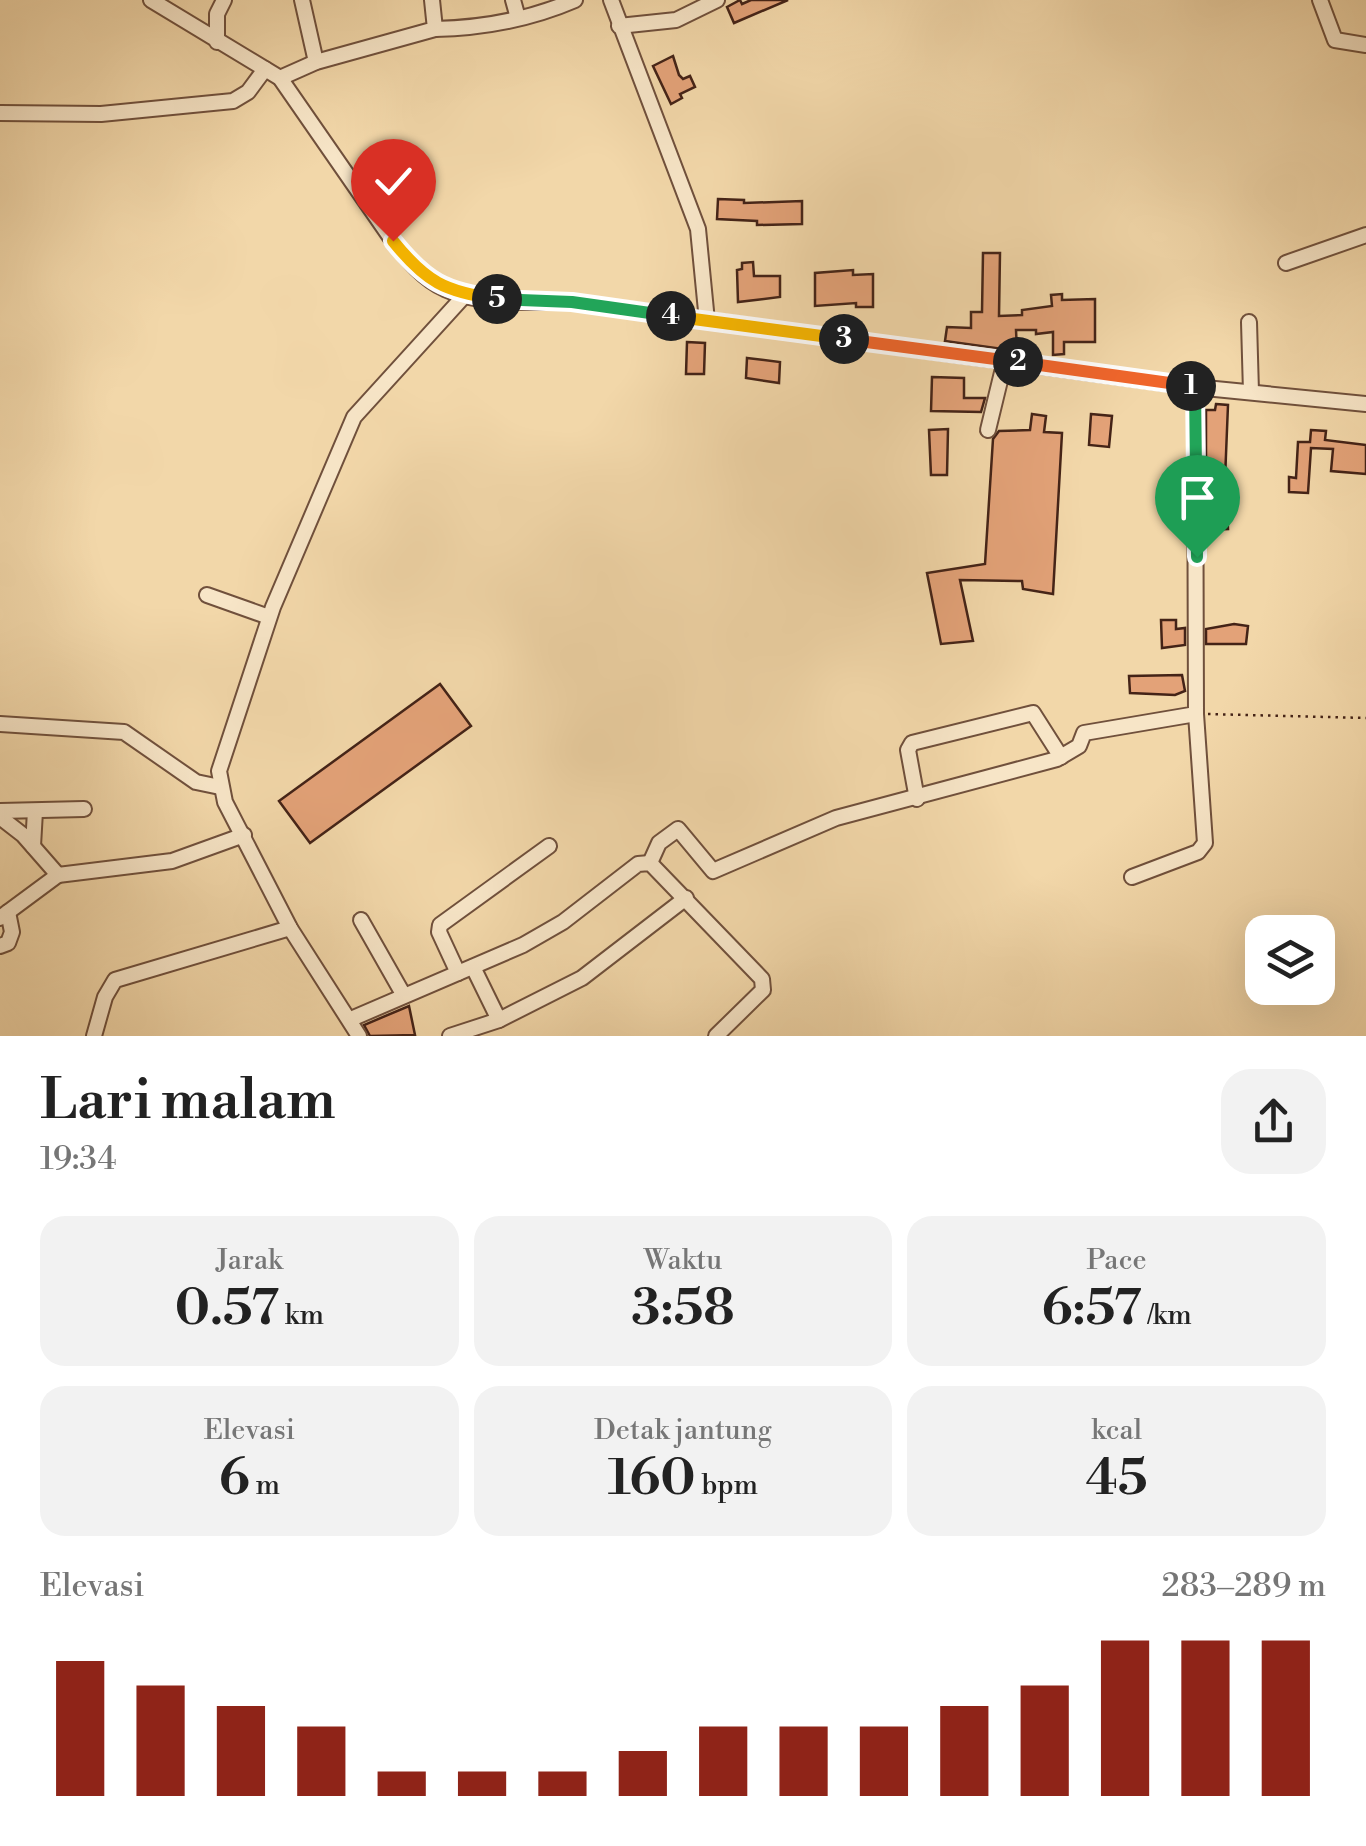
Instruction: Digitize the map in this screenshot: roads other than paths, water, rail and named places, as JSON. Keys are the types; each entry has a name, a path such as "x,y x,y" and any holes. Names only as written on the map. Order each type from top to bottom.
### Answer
{"street":[{"path":"151,0 280,78 296,96 358,194 412,264 446,290 572,302 1195,386 1366,404"},
{"path":"217,42 218,14 224,0"},
{"path":"302,0 316,62"},
{"path":"432,0 435,29"},
{"path":"513,0 518,18"},
{"path":"280,78 316,62 435,29 468,28 518,18 575,0"},
{"path":"611,0 698,229 707,321"},
{"path":"620,26 676,20 718,0"},
{"path":"1320,0 1334,40 1366,45"},
{"path":"0,113 101,114 234,100 248,92 265,69"},
{"path":"1286,263 1366,235"},
{"path":"358,1036 351,1019 290,928 220,787 219,771 269,617 354,417 465,294"},
{"path":"1249,322 1251,392"},
{"path":"988,430 1004,360"},
{"path":"1132,877 1198,852 1206,843 1196,714 1195,386"},
{"path":"207,596 269,617"},
{"path":"917,798 908,750 912,743 1032,713 1061,757"},
{"path":"650,863 659,844 678,830 713,871 836,818 1061,757 1079,746 1084,733 1196,714"},
{"path":"0,724 124,732 196,782 220,787"},
{"path":"0,814 84,809"},
{"path":"33,846 35,811"},
{"path":"0,814 58,875"},
{"path":"0,946 8,943 12,932 4,915 58,875 172,861 244,834"},
{"path":"458,973 439,932 440,925 549,846"},
{"path":"351,1019 550,930 638,864 650,863 762,980 763,990 716,1036"},
{"path":"450,1036 498,1020 582,978 686,898"},
{"path":"361,920 403,994"},
{"path":"94,1036 105,996 115,980 290,928"},
{"path":"474,967 498,1020"}]}
